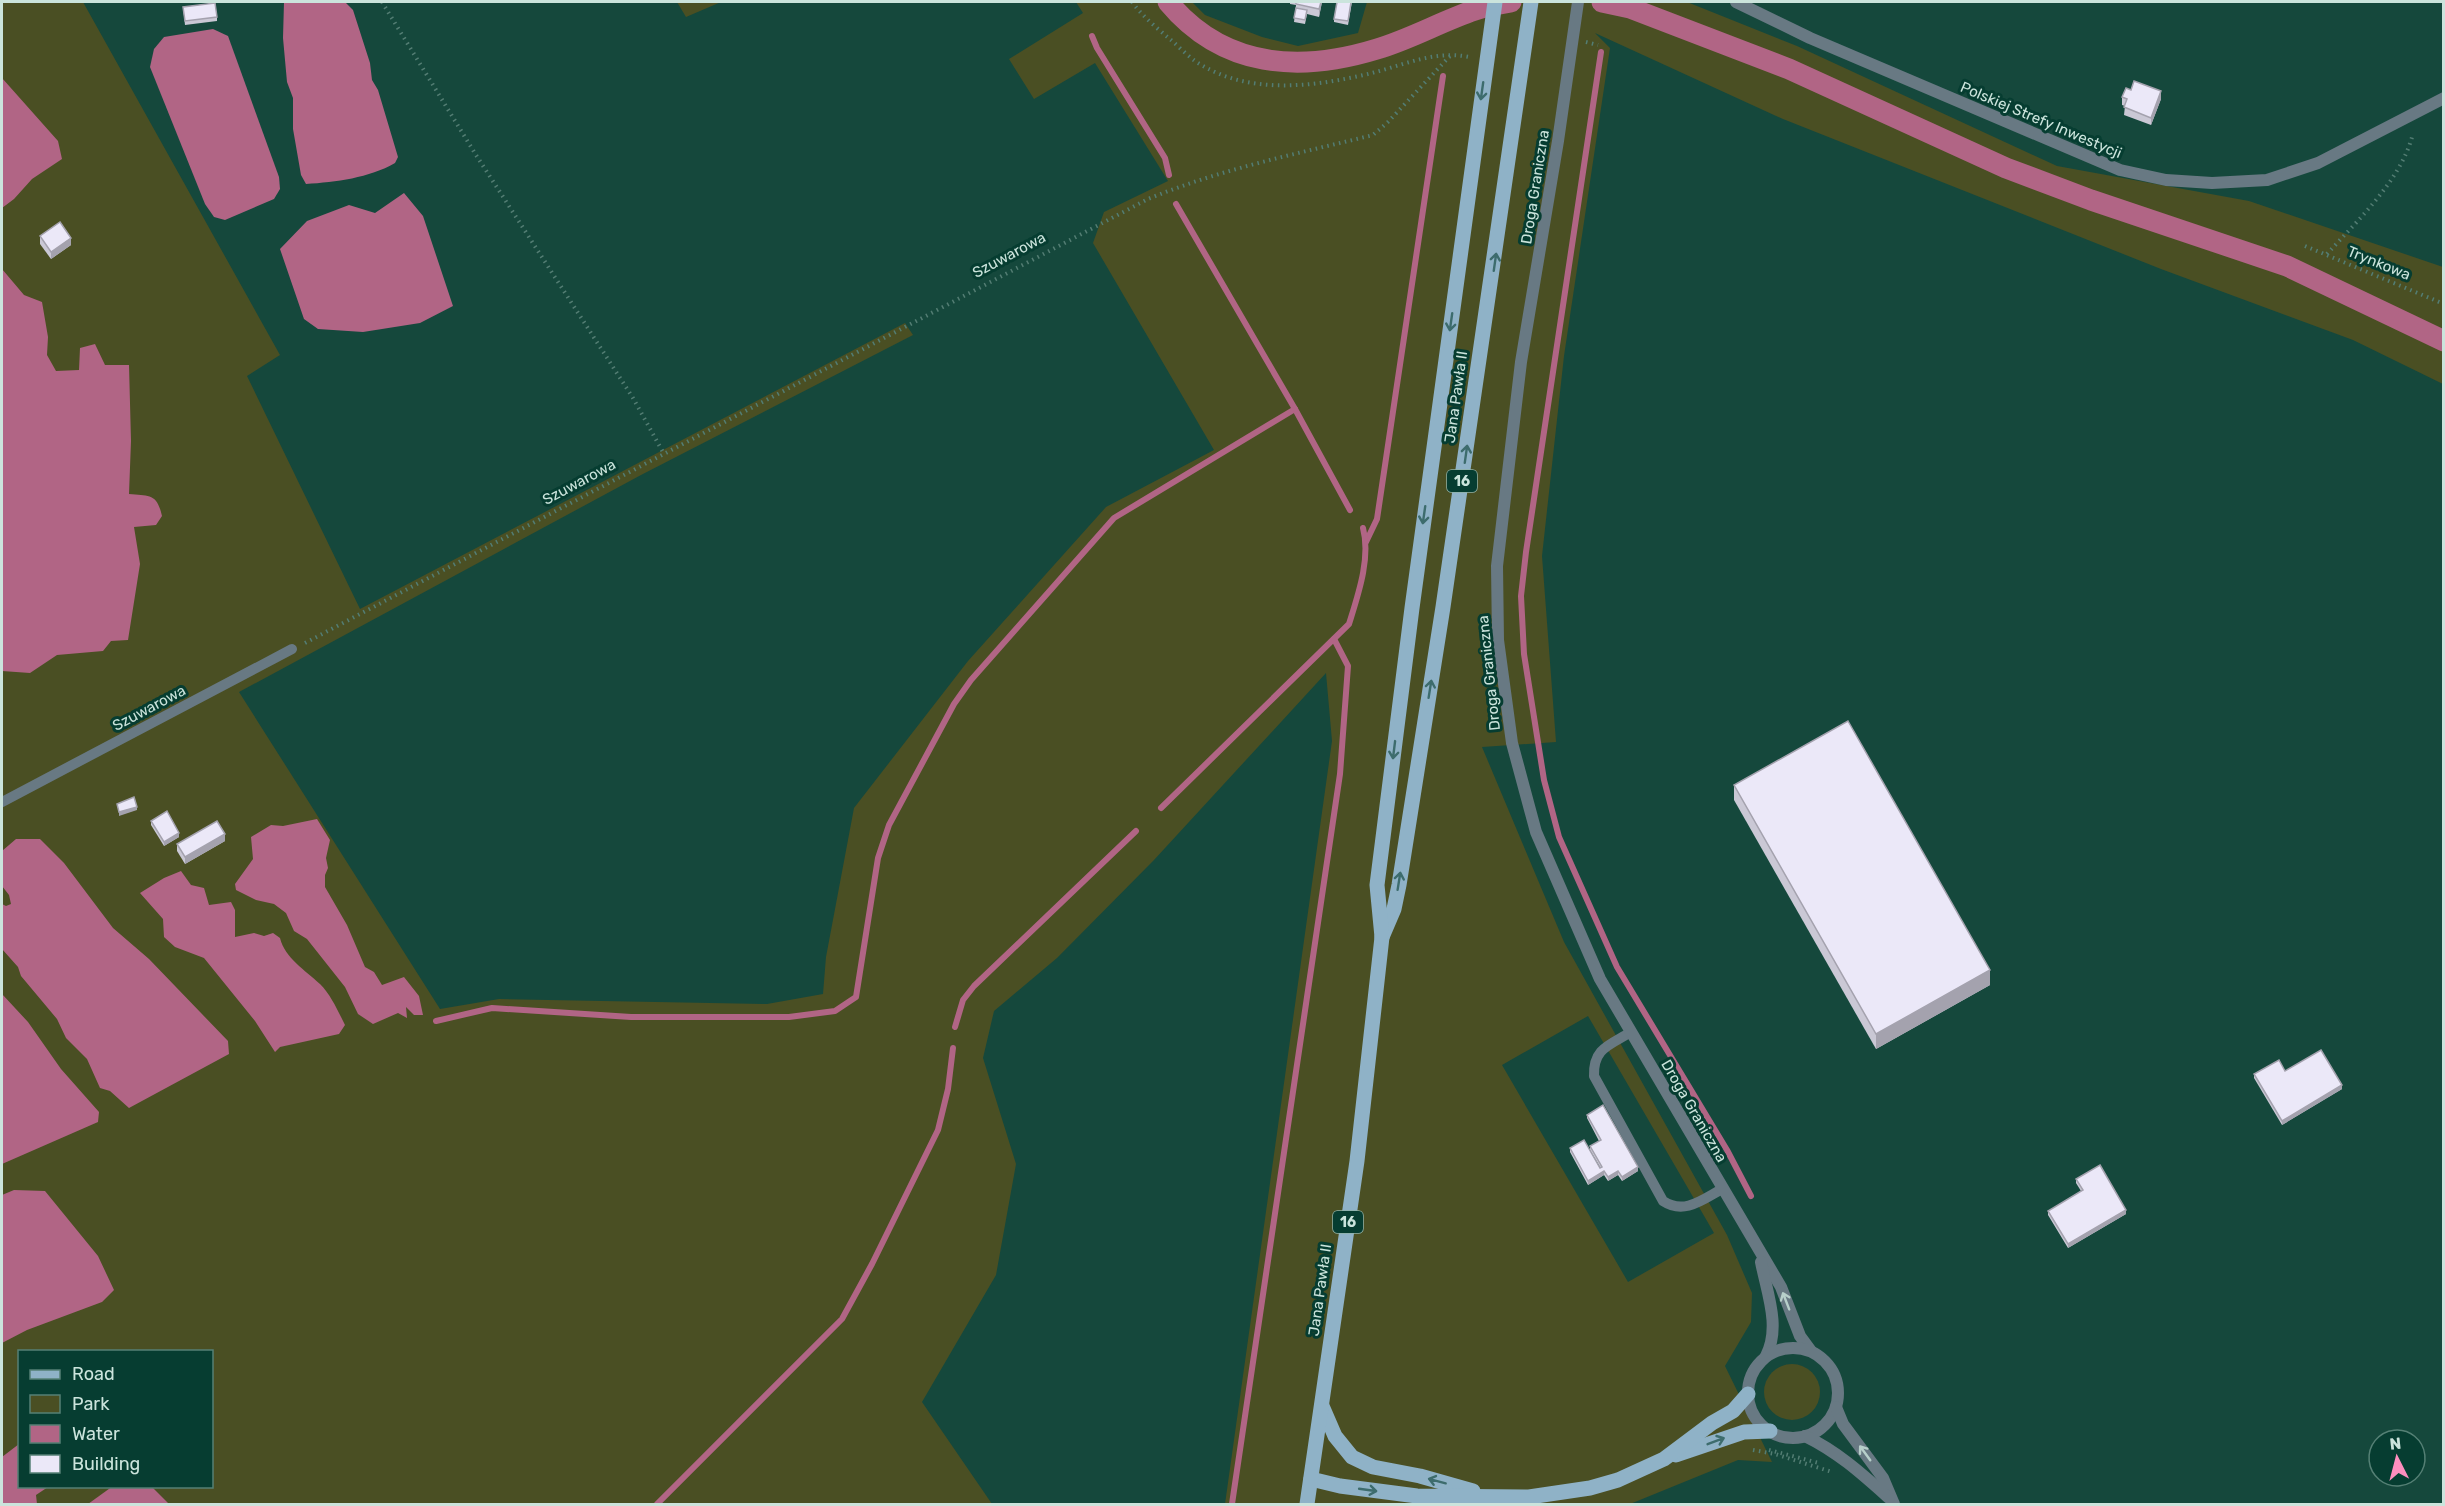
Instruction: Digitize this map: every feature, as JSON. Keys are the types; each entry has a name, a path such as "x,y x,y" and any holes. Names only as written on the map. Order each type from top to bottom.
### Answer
{"main road":[{"name":"Jana Pawła II","path":"1307,1504 1357,1161 1382,937 1377,885 1412,608 1495,2"},
{"name":"Jana Pawła II","path":"1382,937 1394,909 1399,885 1443,607 1532,2"},
{"path":"1664,1459 1712,1423 1733,1411 1748,1394"},
{"path":"1322,1405 1335,1436 1352,1457 1374,1467 1420,1476 1493,1496"},
{"path":"1311,1479 1340,1486 1417,1496 1529,1497 1590,1488 1618,1480 1664,1459 1744,1432 1770,1431"}],"street":[{"name":"Droga Graniczna","path":"1578,2 1558,141 1521,362 1497,566 1498,640 1512,743 1536,831 1600,979 1781,1287 1800,1336 1811,1351"},
{"name":"Polskiej Strefy Inwestycji","path":"1736,2 1810,38 2120,170 2166,180 2212,183 2266,180 2318,163 2444,98"},
{"name":"Droga Graniczna","path":"1759,1252 1772,1315 1774,1338 1766,1356"},
{"path":"1805,1436 1824,1425 1836,1407 1839,1394 1834,1374 1823,1358 1811,1351 1796,1348 1780,1349 1766,1356 1753,1373 1748,1394 1751,1408 1759,1421 1770,1431 1781,1436 1805,1436 1826,1446 1853,1465 1893,1503"},
{"path":"1836,1407 1843,1424 1883,1478 1893,1503"}],"lane":[{"name":"Szuwarowa","path":"2,802 292,650"},
{"path":"1631,1032 1606,1046 1598,1054 1594,1064 1594,1076 1662,1201 1672,1208 1685,1208 1722,1189"}],"path":[{"path":"382,2 476,155 633,398 664,454"},
{"path":"1132,2 1195,61 1221,74 1262,84 1302,86 1361,75 1443,54 1469,57"},
{"path":"1583,42 1598,45"},
{"name":"Szuwarowa","path":"292,650 1063,243 1171,189 1243,165 1373,135 1453,55"},
{"path":"2326,254 2372,204 2407,155 2412,137"},
{"name":"Trynkowa","path":"2305,246 2444,304"},
{"path":"1751,1448 1839,1472"}],"green space":[{"path":"2,2 83,2 280,355 247,376 360,609 905,323 913,335 641,475 239,692 440,1009 499,999 767,1004 823,994 826,957 854,808 968,661 1106,507 1214,450 1093,243 1104,212 1168,181 1095,63 1034,99 1009,59 1083,13 1076,2 1192,2 1205,15 1262,37 1298,46 1358,33 1367,2 1687,2 1797,46 2057,166 2249,201 2443,267 2443,384 2353,340 2161,269 1783,119 1595,33 1610,48 1564,356 1542,556 1556,742 1482,747 1564,942 1727,1235 1752,1293 1751,1322 1725,1366 1772,1462 1738,1460 1630,1504 1225,1504 1332,741 1326,673 1154,860 1057,958 994,1011 983,1058 1016,1164 996,1275 922,1402 992,1504 2,1504","holes":["1588,1016 1714,1233 1628,1282 1502,1065"]},
{"path":"677,2 721,2 686,17"},
{"path":"1792,1364 1803,1366 1812,1372 1818,1381 1820,1392 1818,1403 1812,1412 1803,1418 1792,1420 1781,1418 1772,1412 1766,1403 1764,1392 1766,1381 1772,1372 1781,1366"}],"water":[{"path":"284,2 345,2 353,10 370,63 372,80 378,90 398,157 395,163 363,176 306,184 301,175 293,129 293,98 287,82 283,38"},
{"path":"213,29 228,36 279,177 280,189 274,199 225,220 214,217 205,204 150,67 154,49 164,37"},
{"path":"2,78 58,141 62,159 32,179 14,199 2,208"},
{"path":"404,193 423,216 453,306 420,323 363,332 318,329 304,319 280,249 307,221 349,205 375,213"},
{"path":"2,269 24,295 42,302 48,337 47,355 56,371 79,370 80,348 95,344 105,365 129,365 131,441 129,494 155,499 162,516 156,525 134,527 140,564 128,640 111,641 103,651 57,655 30,673 2,671"},
{"path":"317,819 330,840 326,858 328,868 325,875 325,887 347,925 365,967 374,972 382,985 404,977 419,996 423,1015 414,1015 406,1007 407,1018 398,1013 373,1024 358,1014 345,987 307,939 294,931 286,913 274,904 256,900 236,890 235,884 253,859 251,837 271,825 283,826"},
{"path":"16,839 40,839 64,863 113,928 149,959 228,1041 229,1054 129,1108 110,1091 100,1088 87,1059 66,1038 57,1019 2,949 2,904 6,906 11,904 9,895 2,886 2,851"},
{"path":"181,871 191,885 204,888 209,905 231,902 235,910 235,937 254,933 264,936 273,933 280,938 291,958 324,988 331,998 345,1025 339,1034 280,1047 275,1052 255,1021 204,958 175,947 164,937 163,919 140,893 164,878"},
{"path":"2,994 28,1022 61,1069 99,1112 98,1122 2,1164"},
{"path":"14,1190 45,1191 98,1256 114,1290 102,1302 27,1330 2,1343 2,1195"},
{"path":"18,1445 18,1488 46,1488 36,1495 37,1504 2,1504 2,1457"},
{"path":"110,1488 153,1488 169,1504 88,1504"}],"building":[{"path":"1296,2 1321,2 1319,9 1296,4"},
{"path":"1337,2 1351,2 1348,21 1334,19"},
{"path":"215,3 217,17 185,21 183,7"},
{"path":"1296,8 1307,10 1305,20 1294,18"},
{"path":"2134,81 2161,91 2151,118 2124,107 2127,99 2122,97 2126,88 2131,90"},
{"path":"60,222 71,238 51,252 40,236"},
{"path":"1848,721 1990,970 1876,1034 1734,785"},
{"path":"134,797 137,807 119,812 117,804"},
{"path":"167,811 179,833 164,842 151,821"},
{"path":"217,821 225,834 185,857 177,844"},
{"path":"2321,1050 2342,1085 2282,1121 2254,1074 2279,1060 2285,1071"},
{"path":"1603,1105 1638,1167 1622,1177 1618,1171 1608,1177 1604,1171 1588,1181 1570,1148 1584,1140 1600,1168 1602,1167 1590,1146 1601,1140 1587,1115"},
{"path":"2100,1165 2126,1210 2068,1244 2048,1211 2083,1190 2076,1179"}],"waterway":[{"path":"1168,2 1190,24 1213,41 1238,52 1264,59 1291,62 1348,57 1402,40 1475,10 1511,2"},
{"path":"1602,2 1630,8 1789,69 2006,168 2091,200 2287,266 2444,341"},
{"path":"1092,36 1097,48 1165,158 1169,175"},
{"path":"1601,52 1526,552 1521,596 1524,654 1544,780 1559,837 1617,967 1727,1150 1751,1196"},
{"path":"1366,542 1377,519 1443,76"},
{"path":"436,1021 492,1008 631,1017 789,1017 835,1011 856,997 878,858 889,825 954,704 971,680 1114,518 1295,409 1176,204"},
{"path":"1295,409 1350,510"},
{"path":"1161,808 1349,624 1364,564 1363,528"},
{"path":"1232,1504 1340,774 1348,666 1334,639"},
{"path":"955,1027 963,1000 974,986 1136,831"},
{"path":"657,1504 842,1319 872,1264 938,1130 948,1089 953,1048"}]}
